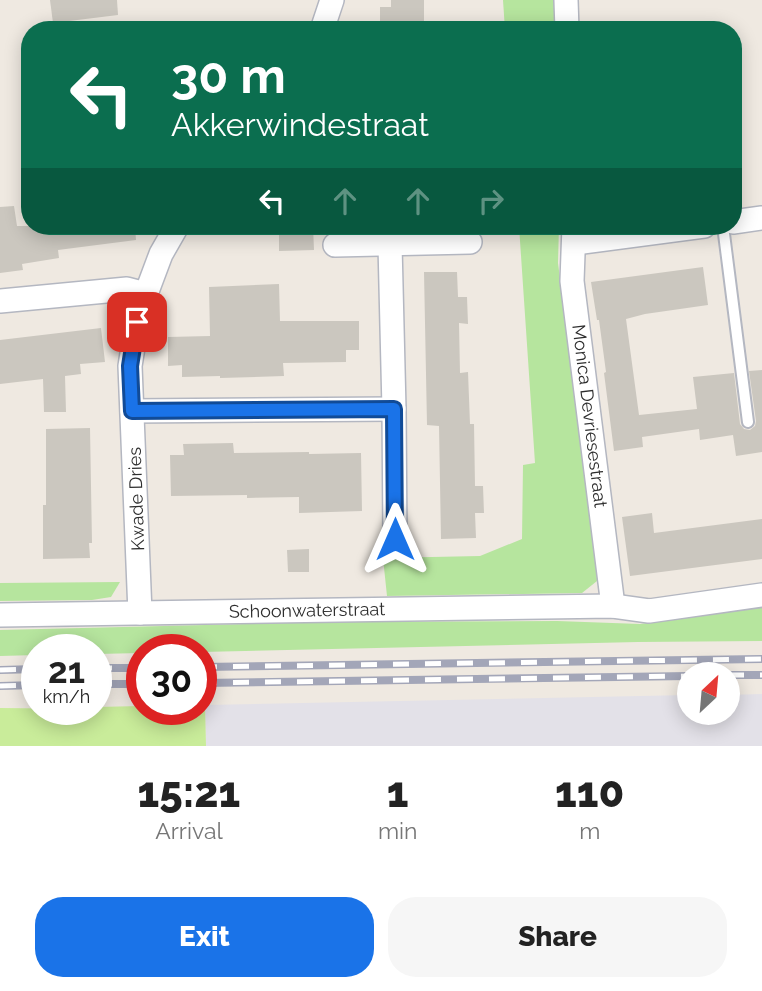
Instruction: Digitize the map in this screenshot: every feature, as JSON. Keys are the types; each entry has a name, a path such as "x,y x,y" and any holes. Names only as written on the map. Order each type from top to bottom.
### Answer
{"street":[{"path":"325,21 332,0"},
{"path":"566,0 567,21"},
{"path":"742,221 762,218"},
{"name":"Kwade Dries","path":"140,612 130,366 137,322 146,293 161,254 172,235"},
{"name":"Monica Devriesestraat","path":"575,235 572,281 613,606"},
{"path":"335,245 470,242"},
{"path":"390,245 395,539"},
{"path":"0,301 127,289 146,293"},
{"path":"132,411 394,409"},
{"name":"Schoonwaterstraat","path":"0,615 613,606 649,611 762,595"}],"lane":[{"path":"724,235 748,422"}],"shaded area":[{"path":"762,694 762,746 206,746 205,725 217,725 217,705 677,695 677,725 740,725 740,695"}],"green space":[{"path":"503,0 555,0 556,21 504,21"},
{"path":"520,235 559,235 558,263 597,581 582,593 387,596 383,558 480,556 522,539 523,465 535,463"},
{"path":"120,582 111,597 92,600 0,601 0,583"},
{"path":"762,607 762,641 217,652 217,634 126,634 126,653 112,654 112,634 21,634 21,655 0,656 0,630 327,622 557,621 640,624"},
{"path":"126,706 126,725 205,725 206,746 0,746 0,708 21,708 21,725 112,725 112,707"}],"building":[{"path":"50,0 117,0 118,15 53,21"},
{"path":"391,0 424,0 424,21 380,21 380,7 391,7"},
{"path":"14,206 17,226 21,226 21,235 136,235 136,240 58,250 59,258 22,264 23,270 0,273 0,207"},
{"path":"279,235 313,235 314,250 279,251"},
{"path":"703,267 708,305 626,319 639,415 697,409 693,377 734,373 740,424 744,429 750,430 756,421 749,371 762,370 762,452 736,456 733,435 700,440 699,429 642,437 643,447 614,451 599,320 591,282"},
{"path":"424,272 457,272 458,297 467,297 468,324 459,323 460,373 468,372 470,424 474,424 475,486 483,486 484,513 475,513 476,538 441,539 439,426 427,425"},
{"path":"279,284 280,321 359,321 359,350 346,350 346,362 283,363 284,376 182,377 182,365 168,366 168,337 210,336 209,287"},
{"path":"101,328 105,362 80,364 81,374 65,376 66,412 44,412 43,379 0,384 0,340"},
{"path":"90,428 90,558 43,559 46,429"},
{"path":"233,443 234,453 361,453 362,511 299,513 299,497 171,496 170,455 184,455 183,444"},
{"path":"652,513 654,533 762,519 762,559 630,576 622,517"},
{"path":"309,549 309,572 288,572 287,550"}],"railway":[{"path":"217,667 762,659"},
{"path":"112,668 126,668"},
{"path":"0,670 21,669"},
{"path":"740,675 762,675"},
{"path":"217,683 677,676"},
{"path":"112,684 126,684"},
{"path":"0,686 21,685"}],"route":[{"path":"137,322 130,366 132,411 394,409 395,539"}]}
